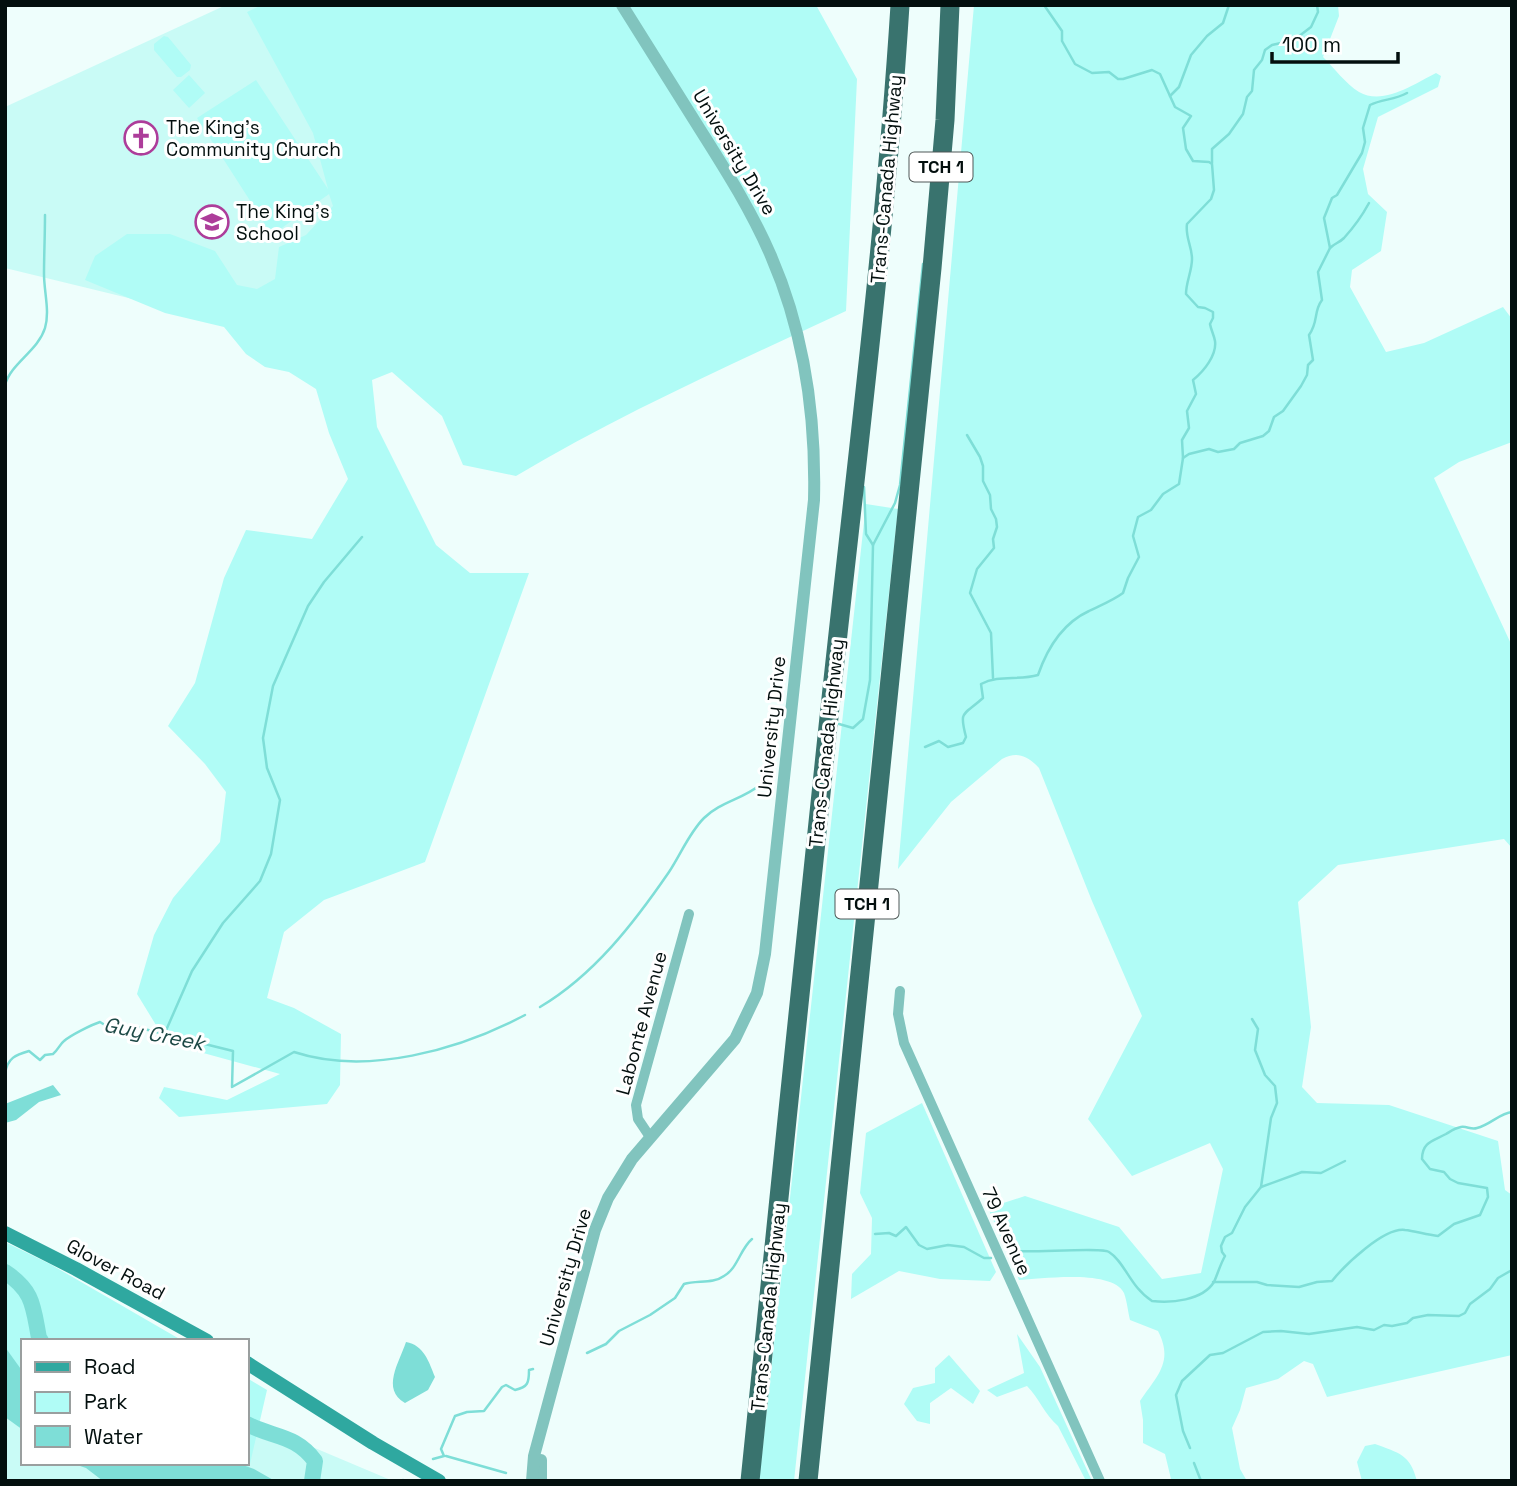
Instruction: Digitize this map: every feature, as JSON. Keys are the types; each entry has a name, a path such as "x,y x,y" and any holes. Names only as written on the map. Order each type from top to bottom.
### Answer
{"highway":[{"name":"Trans-Canada Highway","path":"750,1481 879,259 900,5"},
{"name":"TCH 1","path":"808,1481 932,268 945,120 950,5"}],"main road":[{"name":"Glover Road","path":"5,1233 203,1339"},
{"path":"248,1364 373,1443 439,1481"}],"street":[{"name":"University Drive","path":"532,1481 534,1456 595,1230 617,1183 650,1137 735,1039 750,1010 761,975 813,520 814,462 810,400 792,316 772,259 736,186 622,5"},
{"name":"Labonte Avenue","path":"650,1137 638,1119 636,1105 689,914"},
{"name":"79 Avenue","path":"900,991 898,1014 904,1043 1100,1481"},
{"name":"University Drive","path":"540,1439 541,1481"}],"shaded area":[{"name":"The King's School","path":"226,5 329,5 408,366 5,268 5,107"},
{"path":"5,1398 21,1404 21,1465 182,1465 224,1481 5,1481"},
{"path":"254,1428 284,1435 393,1481 245,1481"}],"green space":[{"path":"262,5 816,5 857,79 846,311 637,410 516,476 463,465 442,416 392,372 372,380 377,427 436,545 470,573 529,573 425,862 324,900 284,932 267,998 294,1008 341,1034 340,1085 327,1104 179,1117 159,1098 164,1087 227,1100 280,1074 167,1043 137,994 154,935 173,898 220,842 226,792 205,764 168,726 195,683 224,578 246,530 312,539 348,479 329,433 316,389 289,372 265,367 246,354 224,327 165,313 85,280 95,256 127,234 170,234 215,251 237,285 257,289 275,279 279,247 306,235 333,206 329,194 272,235 197,118 256,80 328,189 313,133 247,12"},
{"path":"974,5 1338,5 1339,16 1323,57 1359,92 1368,96 1388,95 1436,73 1441,76 1438,87 1378,117 1363,169 1368,194 1387,212 1381,251 1352,270 1350,287 1386,352 1424,343 1503,307 1512,319 1512,442 1459,462 1434,478 1512,646 1512,848 1504,839 1338,865 1298,902 1311,1027 1302,1087 1317,1103 1389,1105 1498,1141 1505,1190 1512,1195 1512,1355 1327,1397 1313,1364 1304,1361 1278,1379 1246,1388 1232,1428 1240,1469 1247,1481 1171,1479 1165,1454 1143,1443 1140,1401 1164,1360 1163,1342 1158,1331 1130,1320 1124,1293 1106,1281 1075,1277 1019,1280 988,1208 1025,1196 1119,1227 1162,1279 1201,1273 1223,1169 1210,1143 1132,1176 1088,1119 1142,1016 1039,768 1022,756 1013,755 1002,759 951,802 898,869"},
{"path":"164,36 168,37 191,65 190,70 181,77 177,77 154,50 154,44"},
{"path":"189,75 205,93 189,108 173,90"},
{"path":"866,504 898,509 794,1481 759,1481"},
{"path":"922,1103 996,1272 990,1281 940,1279 899,1271 851,1299 852,1274 871,1254 872,1218 860,1193 866,1133"},
{"path":"5,1242 50,1264 180,1339 21,1339 21,1404 5,1398"},
{"path":"1017,1334 1040,1367 1092,1481 1086,1481 1058,1426 1027,1386 997,1397 987,1390 1024,1373"},
{"path":"949,1355 980,1391 973,1404 951,1388 930,1403 930,1424 917,1421 904,1404 913,1388 935,1383 935,1368"},
{"path":"248,1379 267,1390 246,1481 185,1465 248,1465"},
{"path":"1375,1444 1407,1460 1417,1481 1362,1481 1357,1462 1365,1446"}],"water":[{"path":"53,1085 61,1095 39,1102 16,1120 5,1123 5,1104"},
{"path":"406,1342 422,1350 435,1377 428,1390 405,1403 394,1391 393,1383"},
{"path":"5,1347 21,1369 21,1429 5,1417"},
{"path":"77,1465 243,1465 275,1481 103,1481 86,1468"}],"waterway":[{"name":"Guy Creek","path":"925,747 939,741 948,747 963,743 966,737 964,714 983,698 981,684 995,679 1038,675 1051,646 1071,622 1123,593 1139,557 1133,536 1138,517 1151,510 1163,494 1179,484 1183,458 1182,440 1189,428 1187,411 1196,394 1193,380 1209,362 1215,346 1210,324 1213,312 1198,307 1186,294 1192,259 1187,224 1211,199 1214,190 1212,164 1193,161 1186,149 1183,128 1191,116 1175,107 1160,74 1152,70 1118,79 1109,72 1092,73 1075,64 1062,41 1062,31 1044,5"},
{"path":"1170,96 1179,87 1191,55 1207,36 1223,23 1229,5"},
{"path":"1212,163 1212,149 1229,134 1243,114 1247,97 1252,91 1254,70 1262,60 1265,50 1272,45 1294,40 1311,27 1318,12 1317,5"},
{"path":"1183,458 1209,449 1218,452 1234,449 1240,443 1263,436 1269,431 1274,417 1283,411 1301,386 1307,375 1308,365 1313,360 1309,335 1322,300 1318,272 1330,248 1324,218 1332,198 1337,195 1362,153 1365,142 1363,128 1370,105 1407,93"},
{"path":"1330,248 1348,234 1369,203"},
{"path":"5,385 13,370 37,344 45,328 45,215"},
{"path":"839,724 853,728 863,719 870,680 873,545 895,503 900,485 923,264"},
{"path":"967,435 983,466 983,481 990,495 997,527 993,539 994,548 977,569 970,593 991,633 993,678"},
{"path":"864,487 866,534 873,545"},
{"path":"164,1035 192,971 223,923 260,881 271,854 280,800 267,768 263,738 273,686 308,606 324,582 362,537"},
{"name":"Guy Creek","path":"540,1007 578,980 612,947 656,891 704,818 760,785"},
{"name":"Guy Creek","path":"5,1073 8,1064 16,1056 29,1051 40,1060 45,1055 53,1054 71,1036 100,1022 125,1033 132,1026 233,1051 232,1087 294,1052 322,1059 352,1061 412,1056 471,1039 525,1015"},
{"path":"1016,1251 1109,1252 1115,1256 1138,1289 1152,1301 1186,1299 1209,1288 1225,1256 1221,1246 1225,1237 1232,1233 1245,1207 1261,1187 1271,1118 1277,1103 1275,1086 1265,1075 1255,1050 1258,1029 1252,1019"},
{"path":"1213,1282 1257,1282 1299,1287 1332,1281 1355,1257 1386,1235 1405,1230 1438,1236 1454,1224 1480,1215 1488,1197 1487,1188 1458,1183 1444,1172 1430,1169 1422,1159 1422,1153 1429,1143 1455,1129 1477,1128 1512,1112"},
{"path":"1261,1187 1302,1172 1321,1173 1345,1161"},
{"path":"875,1234 889,1233 896,1236 906,1227 919,1245 927,1249 948,1245 964,1247 984,1258 991,1258"},
{"path":"587,1353 606,1344 619,1331 675,1298 684,1284 715,1280 729,1273 752,1239"},
{"path":"1190,1448 1183,1431 1176,1395 1182,1381 1210,1355 1223,1353 1263,1332 1309,1334 1357,1327 1374,1330 1384,1325 1407,1323 1413,1318 1428,1315 1459,1316 1490,1289 1498,1278 1512,1270"},
{"path":"5,1272 22,1286 31,1300 40,1339"},
{"path":"433,1459 444,1456 441,1449 455,1416 484,1411 502,1387 506,1385 515,1390 525,1386 529,1370 533,1369"},
{"path":"248,1424 292,1441 307,1452 315,1461 312,1481"},
{"path":"446,1456 506,1473"},
{"path":"1194,1463 1201,1481"}],"place":[{"name":"The King's Community Church","path":"141,138"},
{"name":"The King's School","path":"212,222"}]}
